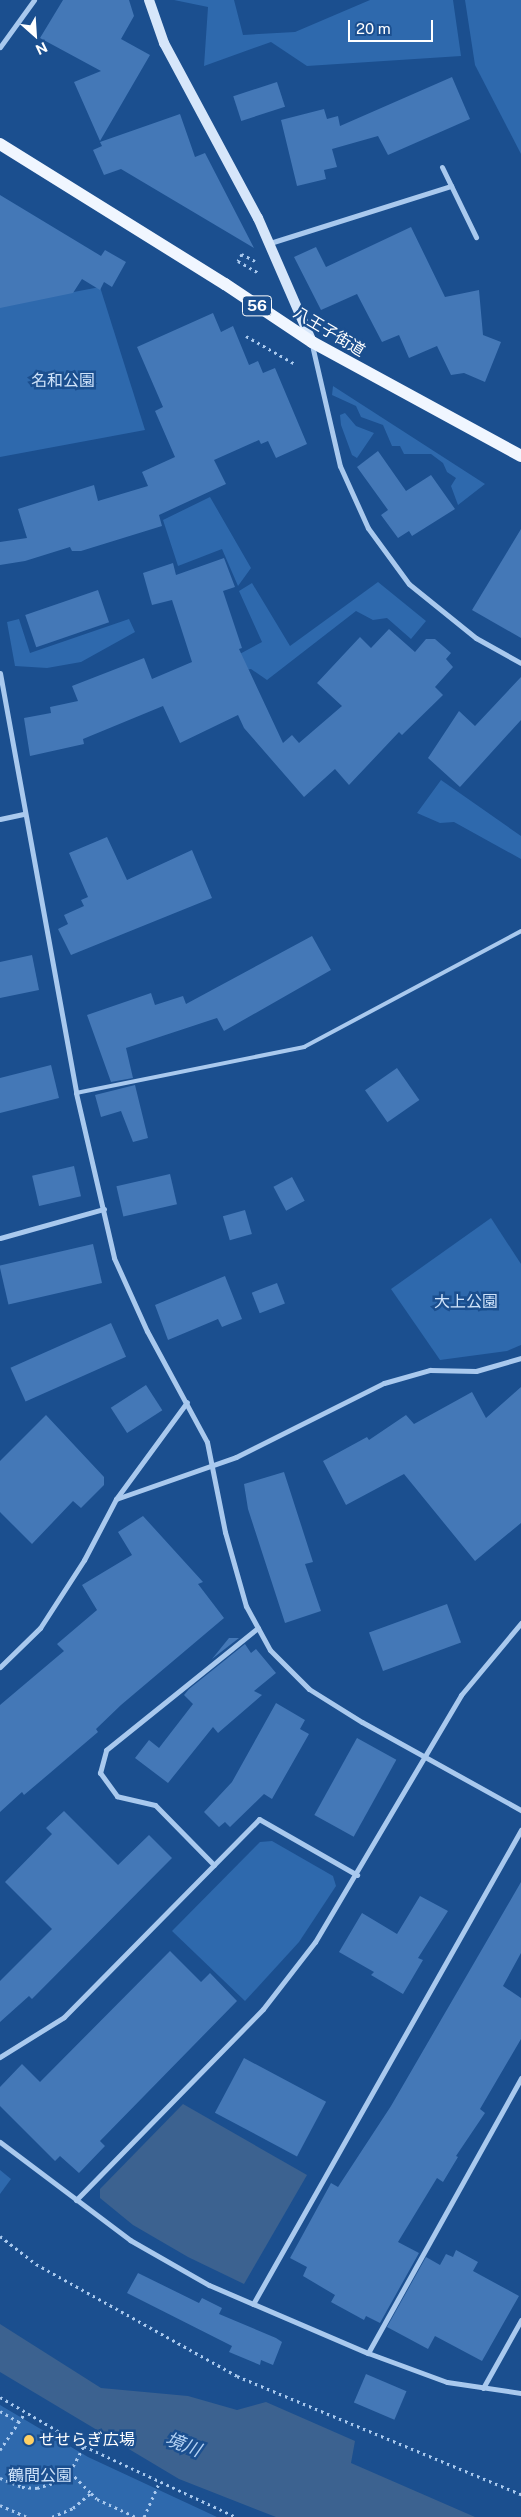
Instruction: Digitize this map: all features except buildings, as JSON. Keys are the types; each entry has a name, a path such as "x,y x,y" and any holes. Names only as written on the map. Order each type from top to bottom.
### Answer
{"main road":[{"name":"八王子街道","path":"0,144 225,284 312,342 521,456"}],"street":[{"path":"0,47 34,0"},
{"path":"149,0 164,43 270,243 312,342 340,466 368,528 409,584 476,638 521,663"},
{"path":"442,167 476,237"},
{"path":"270,243 451,186"},
{"path":"0,673 76,1093 114,1258 147,1331 188,1402 207,1442 214,1465 225,1532 246,1606 270,1650 309,1689 362,1722 425,1755 521,1810"},
{"path":"0,819 24,814"},
{"path":"0,1238 104,1209"},
{"path":"116,1500 214,1465 384,1383 430,1370 476,1370 521,1358"},
{"path":"0,1667 40,1628 84,1560 116,1500 188,1402"},
{"path":"76,2200 263,2010 315,1942 461,1695 521,1623"},
{"path":"214,1865 155,1805 118,1796 100,1774 106,1750 258,1628"},
{"path":"0,2057 64,2016 259,1819 356,1875"},
{"path":"253,2304 521,1830"},
{"path":"368,2353 521,2078"},
{"path":"0,2142 130,2240 209,2285 368,2353 447,2382 521,2393"},
{"path":"482,2388 521,2320"}],"lane":[{"path":"76,1093 304,1047 521,931"}],"path":[{"path":"257,262 242,254 238,261 266,277"},
{"path":"246,336 295,364"},
{"path":"0,2236 36,2264 237,2376 521,2494"},
{"path":"0,2397 84,2446 236,2517"},
{"path":"0,2411 18,2422"},
{"path":"0,2450 25,2413"},
{"path":"0,2478 22,2487 37,2488 53,2483 70,2472 84,2446"},
{"path":"70,2472 97,2499 136,2517"},
{"path":"144,2517 158,2482"},
{"path":"52,2517 73,2508 90,2493"},
{"path":"0,2505 27,2517"}],"green space":[{"path":"174,0 234,0 243,35 295,32 370,0 453,0 461,56 307,66 271,42 204,66 208,7"},
{"path":"465,0 521,0 521,154 475,65"},
{"name":"名和公園","path":"100,287 145,430 0,457 0,306"},
{"path":"333,386 485,484 458,505 451,486 456,478 447,472 443,463 431,454 404,454 400,446 392,446 383,425 361,417 356,406 332,395"},
{"path":"345,413 356,426 374,433 357,458 352,455 341,425 340,415"},
{"path":"210,497 251,568 238,586 222,549 178,566 163,520"},
{"path":"378,582 426,621 411,639 387,618 373,620 356,611 267,680 251,669 242,670 221,664 262,642 239,591 252,583 290,646"},
{"path":"19,619 30,653 129,619 135,632 81,662 47,668 15,666 7,622"},
{"path":"441,780 521,836 521,859 454,822 440,823 417,813"},
{"name":"大上公園","path":"491,1218 521,1264 521,1345 507,1351 440,1360 391,1289"},
{"path":"272,1841 333,1876 336,1886 299,1942 245,2001 172,1931 260,1842"},
{"path":"0,2170 11,2179 0,2194"},
{"name":"鶴間公園","path":"0,2405 88,2457 217,2517 0,2517"}],"water":[{"path":"183,2104 307,2175 244,2284 188,2257 133,2225 100,2198 100,2189"},
{"name":"境川","path":"0,2324 101,2388 188,2396 237,2410 266,2402 355,2441 351,2463 475,2517 276,2517 179,2479 0,2372"}],"place":[{"name":"せせらぎ広場","path":"29,2440"}]}
